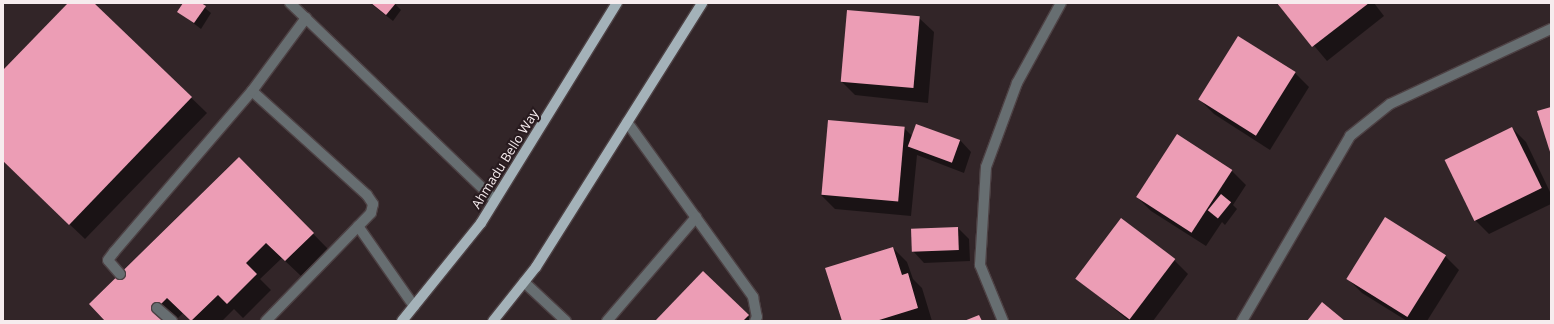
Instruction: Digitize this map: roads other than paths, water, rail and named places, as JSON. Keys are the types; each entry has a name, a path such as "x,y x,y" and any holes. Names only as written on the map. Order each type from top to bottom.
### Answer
{"main road":[{"name":"Ahmadu Bello Way","path":"402,321 481,223 617,3"},
{"path":"493,321 524,282 702,3"}],"street":[{"path":"290,3 495,200"},
{"path":"1003,321 980,265 986,168 1017,83 1060,3"},
{"path":"120,274 108,260 252,91 306,18"},
{"path":"1242,321 1350,136 1390,104 1551,29"},
{"path":"252,91 367,195 373,204 371,212 266,321"},
{"path":"627,122 753,297 757,317 755,321"},
{"path":"607,321 696,217"},
{"path":"358,226 414,306"},
{"path":"524,282 566,321"},
{"path":"157,308 172,321"}]}
